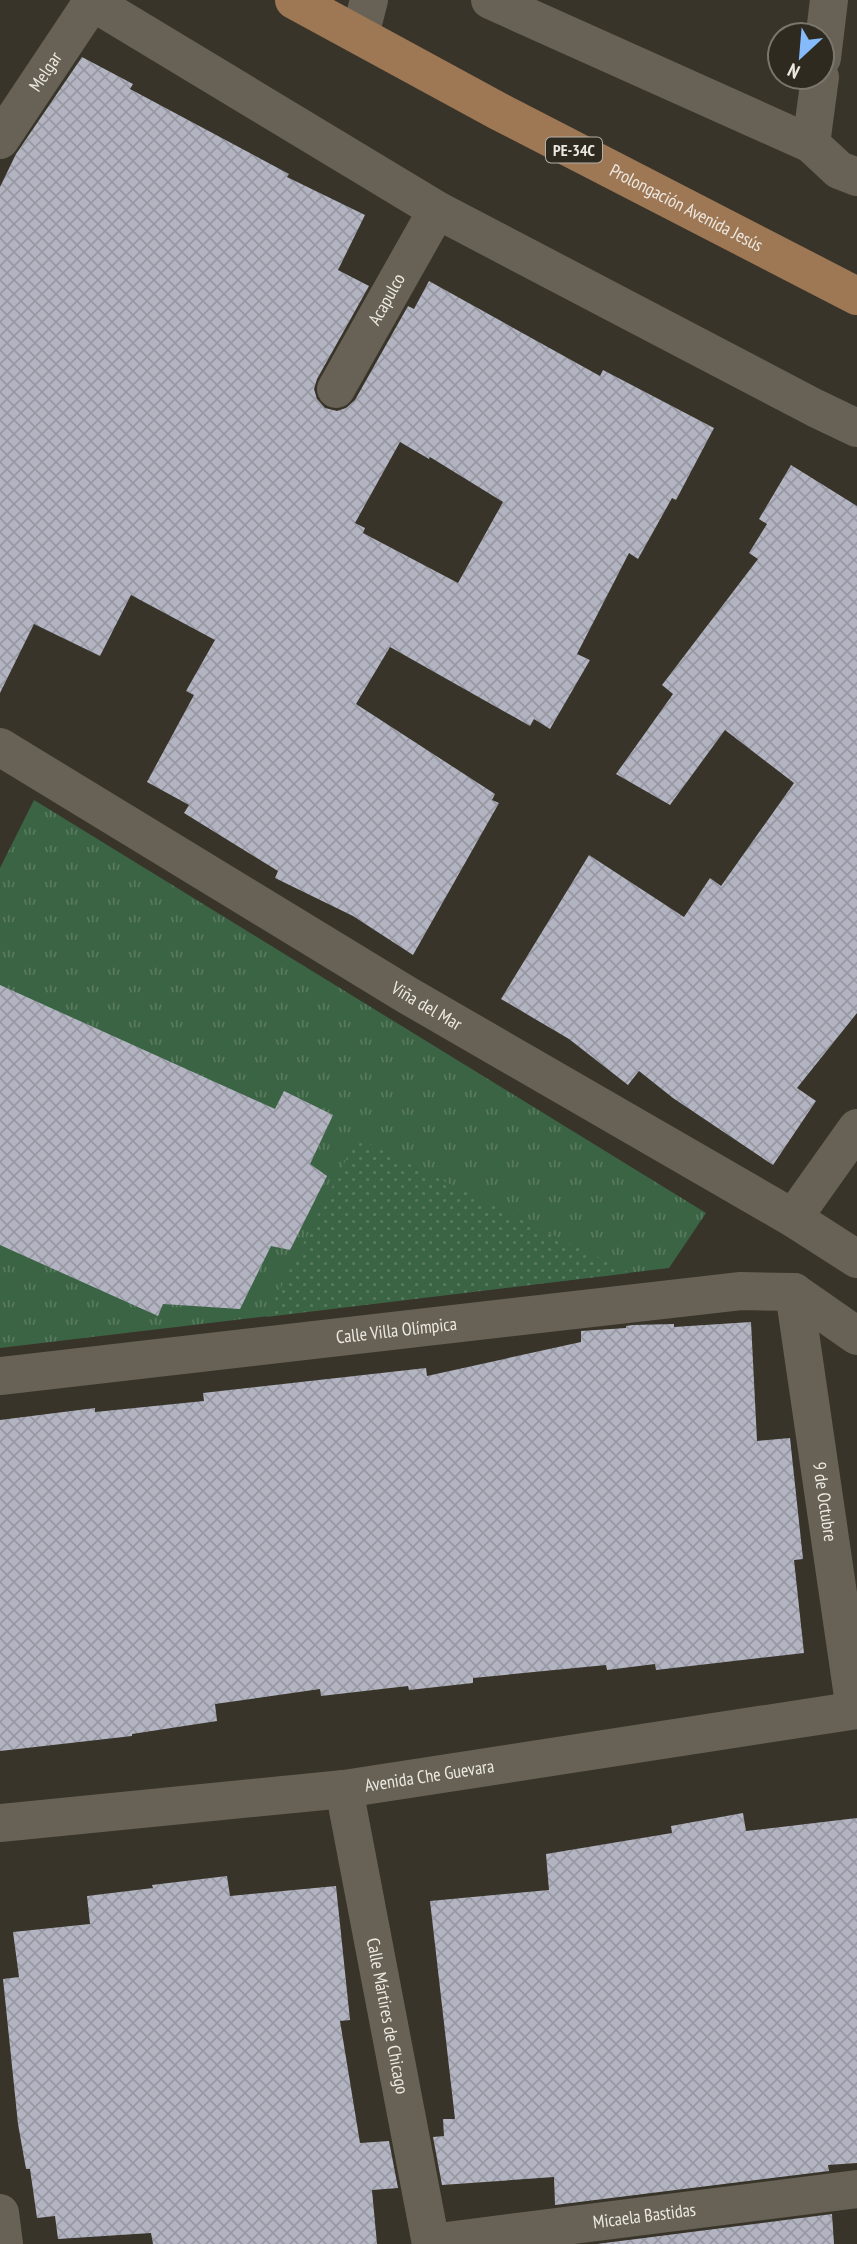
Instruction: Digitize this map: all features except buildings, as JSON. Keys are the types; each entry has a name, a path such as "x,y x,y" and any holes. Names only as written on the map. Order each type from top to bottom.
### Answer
{"main road":[{"name":"Prolongación Avenida Jesús","path":"294,0 365,18 498,111 857,296"}],"street":[{"path":"490,0 811,144 839,170 857,177"},
{"path":"826,21 829,0"},
{"path":"90,1 438,211 857,428"},
{"name":"Melgar","path":"0,140 90,1"},
{"path":"811,144 818,91"},
{"name":"Acapulco","path":"336,389 438,211"},
{"name":"Viña del Mar","path":"0,747 407,995 793,1218 857,1259"},
{"path":"793,1218 857,1128"},
{"name":"Calle Villa Olímpica","path":"0,1376 741,1291 794,1292"},
{"path":"794,1292 857,1336"},
{"name":"9 de Octubre","path":"794,1292 856,1710"},
{"name":"Avenida Che Guevara","path":"0,1822 344,1789 856,1710"},
{"name":"Calle Mártires de Chicago","path":"344,1789 431,2244"},
{"name":"Micaela Bastidas","path":"431,2244 857,2189"},
{"path":"0,2213 5,2244"}],"green space":[{"path":"34,800 706,1213 669,1268 0,1348 0,868"},
{"path":"357,1138 630,1273 266,1317"}]}
